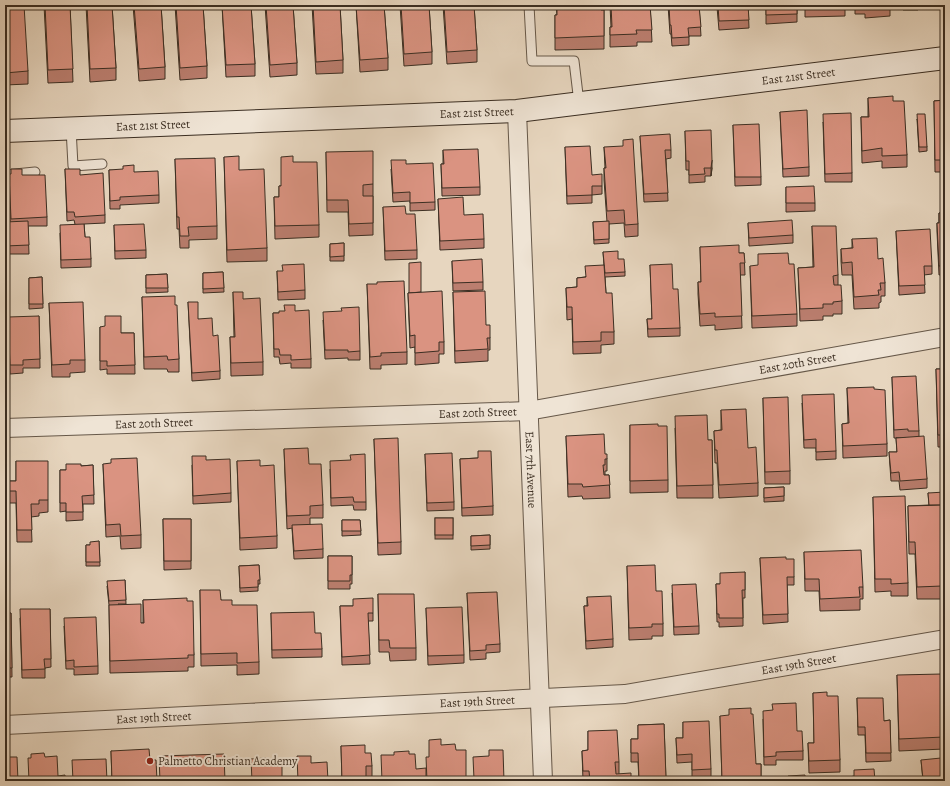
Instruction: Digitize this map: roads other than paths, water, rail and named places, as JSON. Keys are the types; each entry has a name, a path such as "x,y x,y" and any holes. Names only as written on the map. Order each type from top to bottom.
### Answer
{"main road":[{"name":"East 21st Street","path":"5,131 517,111 945,58"}],"street":[{"name":"East 7th Avenue","path":"517,111 543,781"},
{"name":"East 20th Street","path":"5,428 528,412 945,337"},
{"name":"East 19th Street","path":"5,725 625,694 945,639"}],"lane":[{"path":"528,5 532,61 574,61 579,103"},
{"path":"71,128 73,166 102,164"},
{"path":"5,175 35,172"}],"place":[{"name":"Palmetto Christian Academy","path":"150,761"}]}
